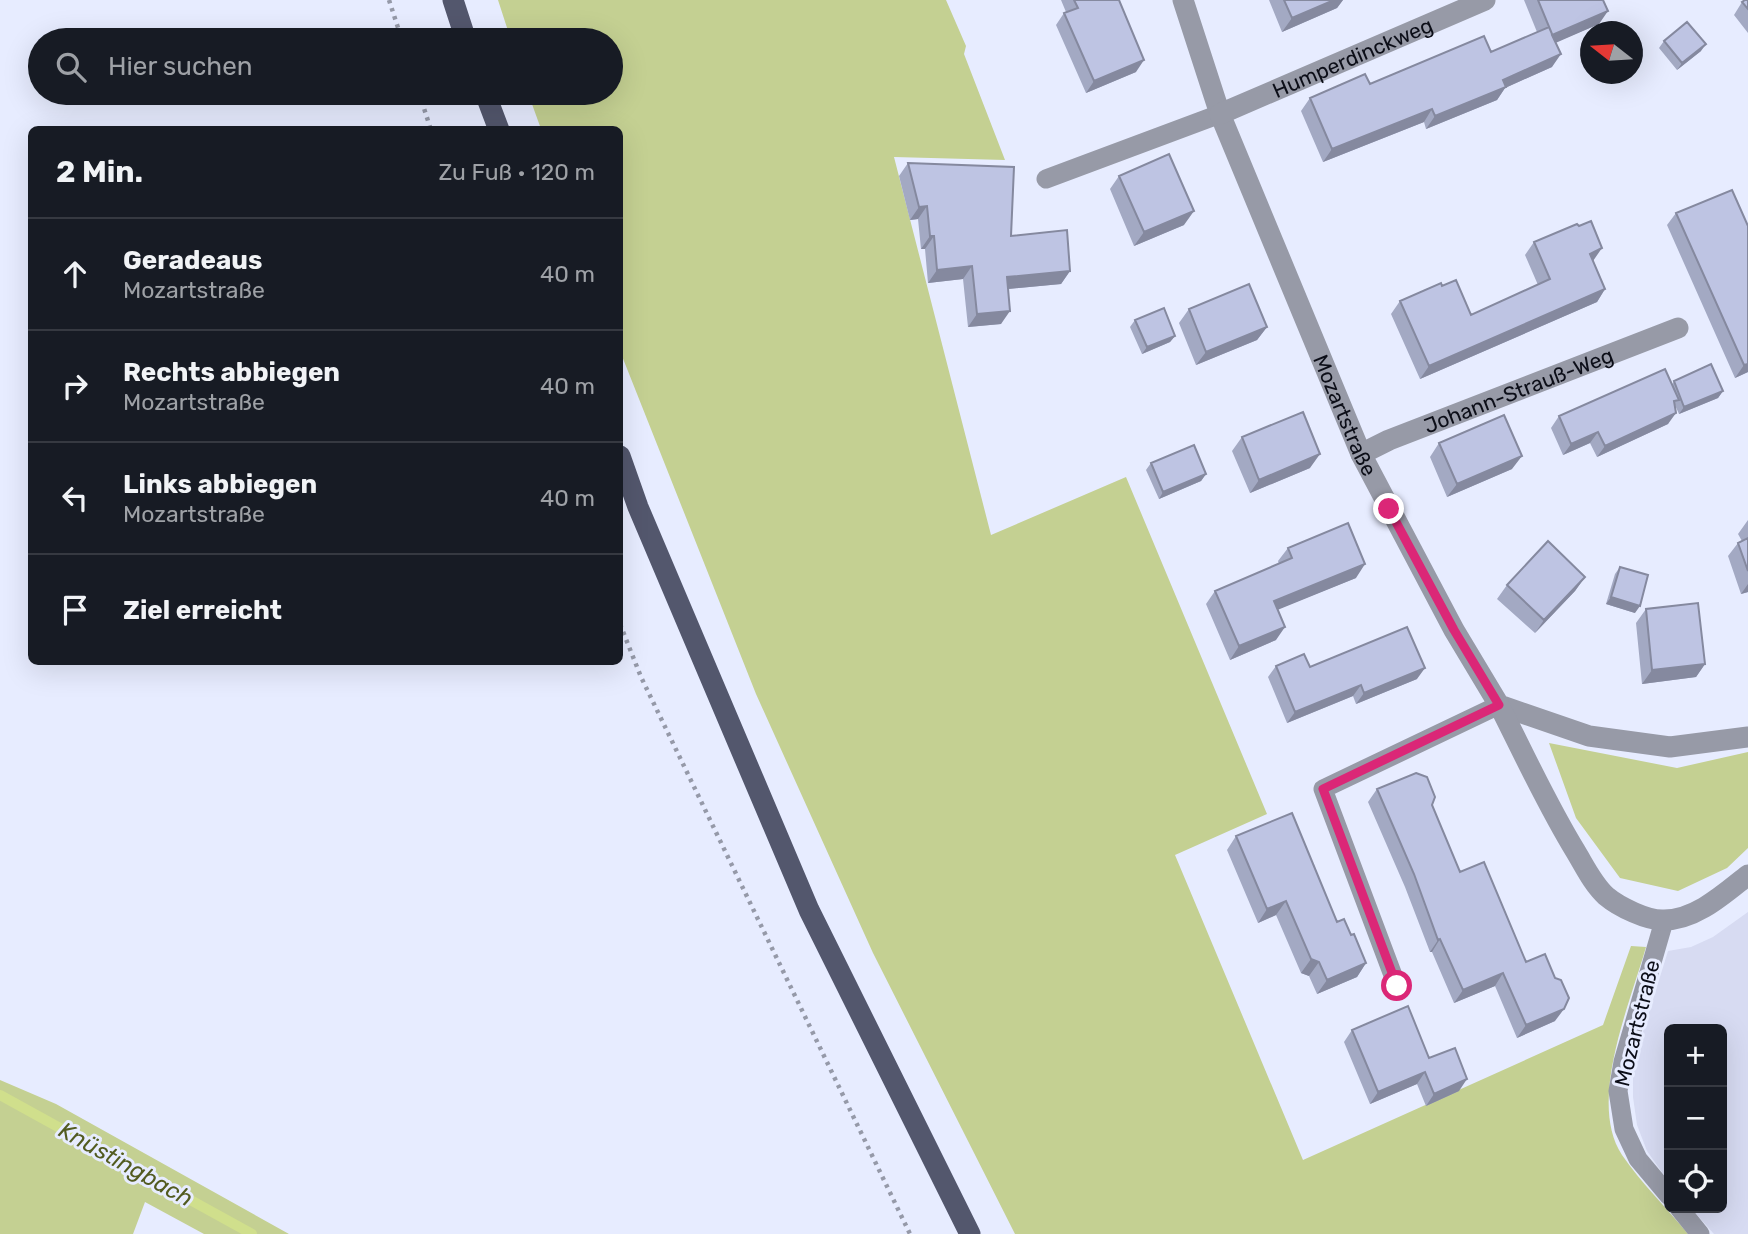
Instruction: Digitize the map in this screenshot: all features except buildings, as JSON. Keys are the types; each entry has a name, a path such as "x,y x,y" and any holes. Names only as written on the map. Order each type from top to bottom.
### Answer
{"main road":[{"path":"453,0 462,28"},
{"path":"490,105 497,126"},
{"path":"623,464 638,507 809,910 970,1234"}],"street":[{"name":"Mozartstraße","path":"1182,0 1220,114 1361,454 1454,630 1499,705 1560,825 1591,877 1606,896 1626,910 1664,921"},
{"name":"Humperdinckweg","path":"1220,114 1485,0"},
{"name":"Johann-Strauß-Weg","path":"1361,454 1389,440 1678,328"},
{"path":"1499,705 1589,736 1670,747 1748,737"},
{"path":"1664,921 1689,915 1748,876"}],"lane":[{"path":"1046,179 1220,114"},
{"path":"1397,986 1323,789 1499,705"},
{"name":"Mozartstraße","path":"1664,921 1623,1062 1618,1091 1624,1129 1638,1158 1664,1190"},
{"path":"1683,1213 1700,1234"}],"path":[{"path":"389,0 398,28"},
{"path":"423,105 430,126"},
{"path":"623,632 641,677 910,1234"}],"shaded area":[{"path":"1748,912 1748,1234 1714,1234 1695,1213 1727,1213 1727,1024 1664,1024 1664,1175 1647,1151 1637,1125 1633,1097 1633,1064 1668,951 1691,947 1713,937"}],"green space":[{"path":"498,0 946,0 966,46 964,54 1005,160 894,157 991,535 1126,477 1267,814 1175,855 1303,1160 1603,1025 1631,946 1646,947 1615,1052 1609,1108 1612,1133 1629,1165 1664,1206 1664,1213 1670,1213 1688,1234 1015,1234 873,953 756,694 623,359 623,126 540,126 532,105 623,105 623,28 507,28"},
{"path":"1549,743 1677,768 1748,752 1748,848 1727,868 1678,891 1620,878 1576,818"},
{"path":"0,1080 56,1104 289,1234 204,1234 145,1202 133,1234 0,1234"}],"waterway":[{"name":"Knüstingbach","path":"0,1095 252,1234"}],"route":[{"path":"1389,509 1454,630 1499,705 1323,789 1397,986"}]}
